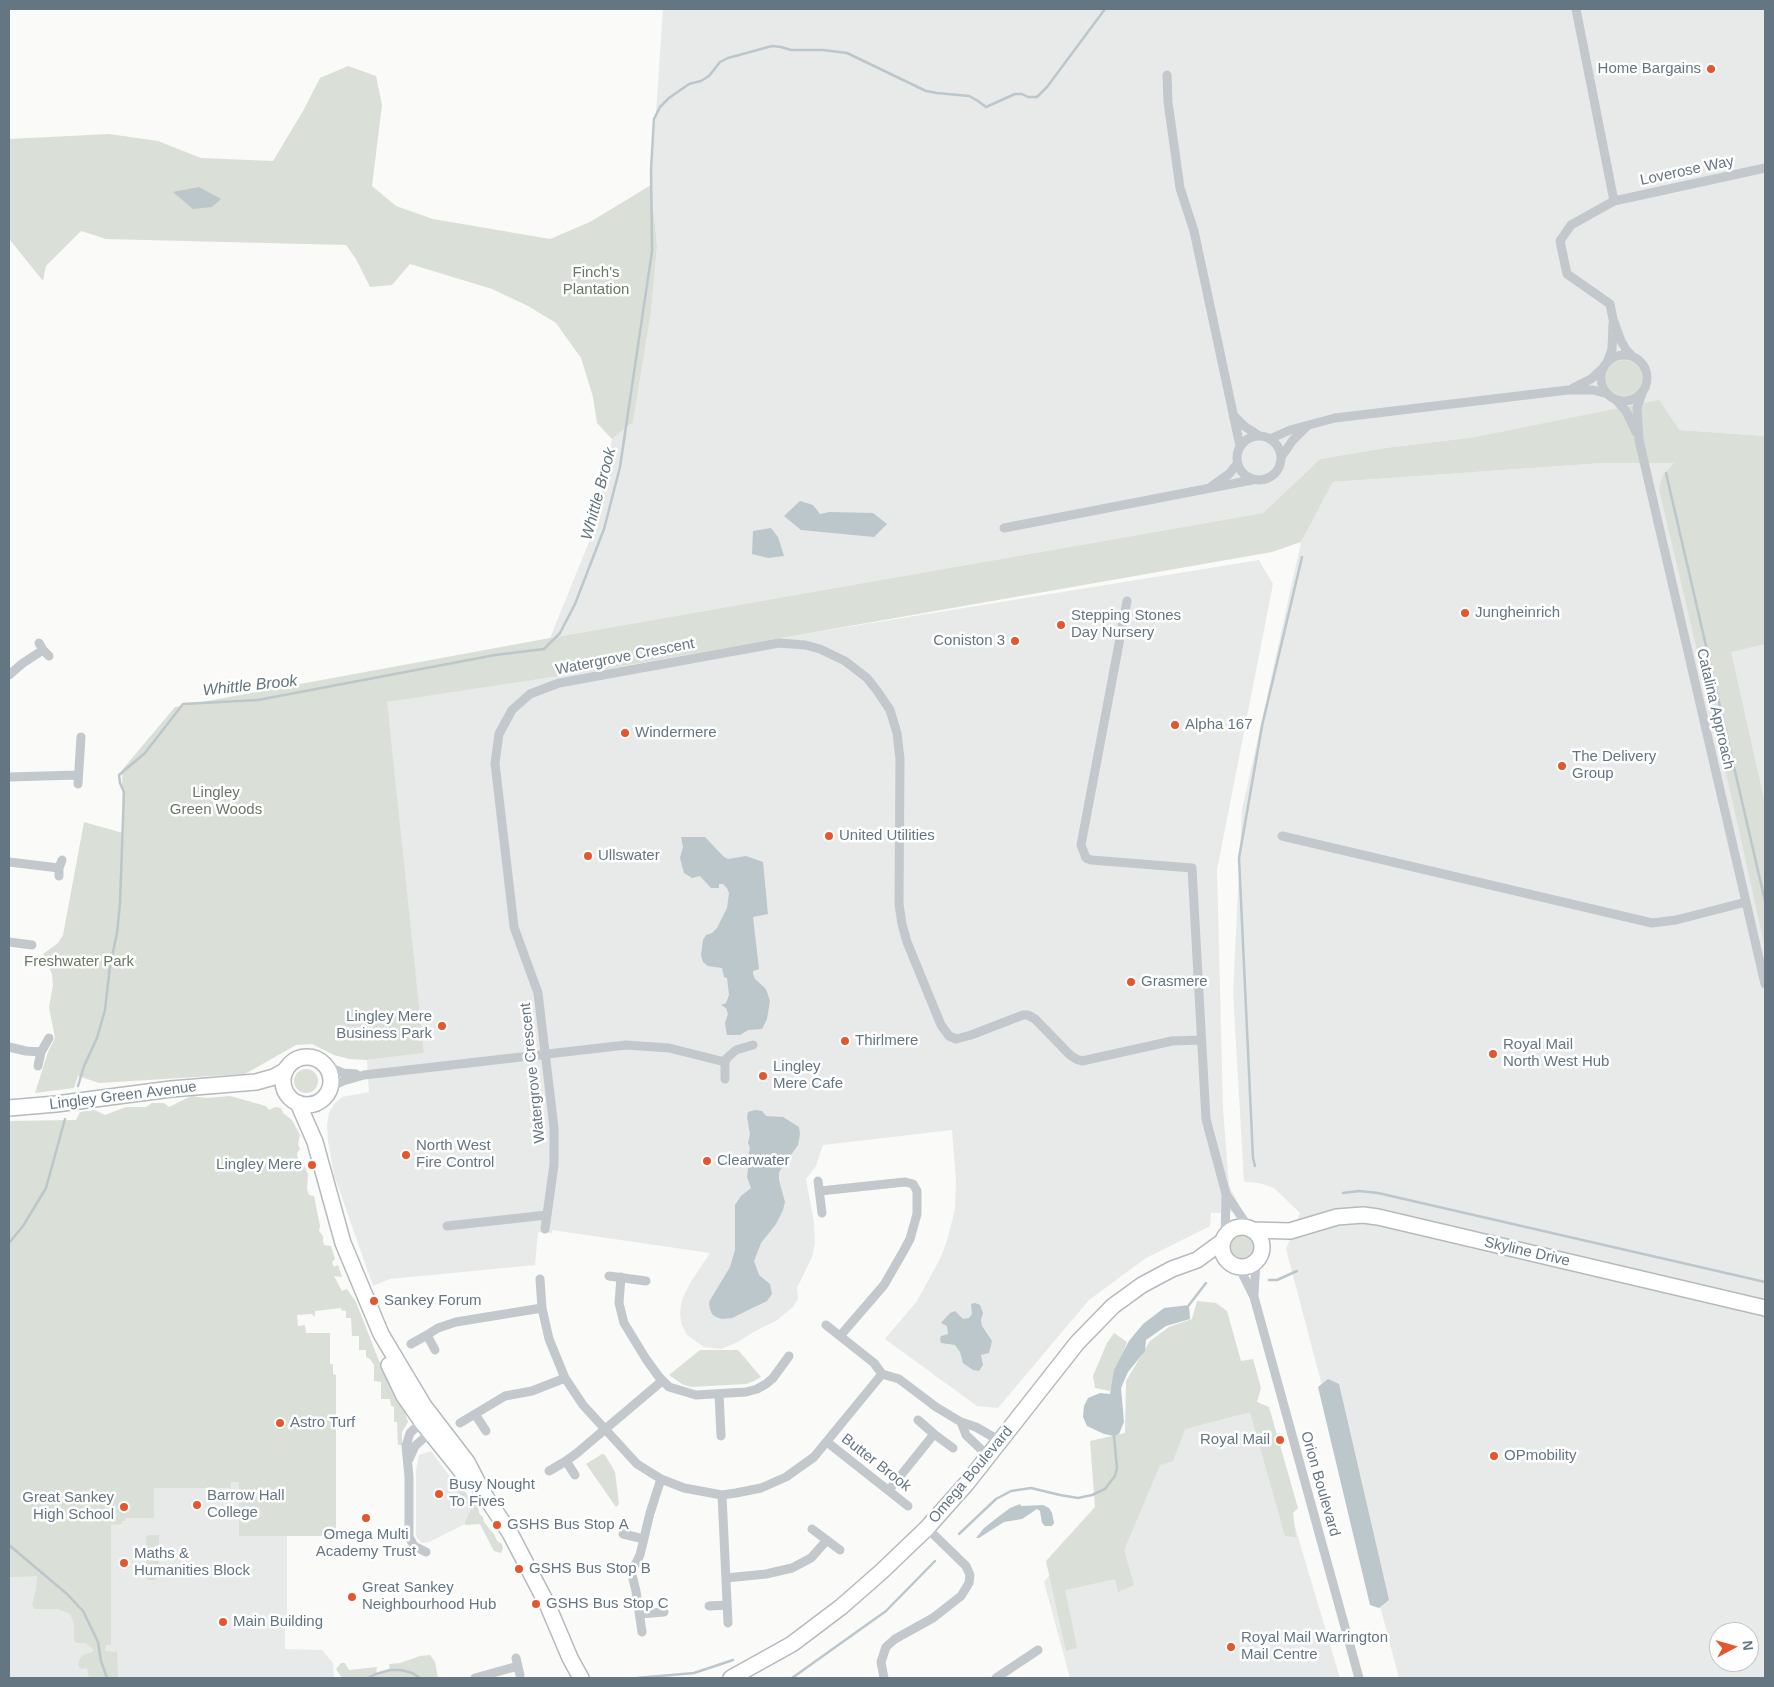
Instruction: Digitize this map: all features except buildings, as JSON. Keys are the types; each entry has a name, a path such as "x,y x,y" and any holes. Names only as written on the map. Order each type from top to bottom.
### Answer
{"main road":[{"path":"315,1142 315,1121 331,1079 325,1065 312,1058 304,1057 291,1064 286,1070 283,1082 315,1142 343,1243 381,1334 430,1424 446,1433 462,1455 483,1493 510,1533 548,1606 570,1658 581,1678"},
{"name":"Lingley Green Avenue","path":"9,1108 238,1084 265,1080 286,1070"},
{"name":"Lingley Green Avenue","path":"238,1084 254,1086 292,1098"},
{"path":"292,1098 305,1105 324,1097"},
{"name":"Skyline Drive","path":"1259,1258 1275,1240 1290,1231 1338,1217 1363,1214 1765,1308"},
{"path":"1235,1229 1250,1229 1261,1240 1259,1258 1245,1267 1234,1265 1223,1253 1224,1239 1235,1229"},
{"name":"Skyline Drive","path":"1250,1229 1290,1231"},
{"name":"Omega Boulevard","path":"731,1678 792,1644 842,1607 882,1572 927,1528 988,1456 1077,1343 1113,1306 1142,1285 1172,1269 1197,1260 1224,1239"},
{"name":"Omega Boulevard","path":"1197,1260 1234,1265"},
{"path":"570,1658 574,1678"}],"street":[{"path":"1576,9 1614,200"},
{"path":"1168,75 1168,102 1180,188 1194,231 1240,446"},
{"name":"Loverose Way","path":"1632,356 1623,346 1613,319 1610,304 1568,274 1560,241 1571,225 1614,200 1765,168"},
{"path":"1611,397 1602,381 1605,365 1612,349 1613,319"},
{"path":"1270,439 1290,430 1334,418 1568,390 1593,390 1622,401 1630,401 1642,393 1646,386 1647,373 1641,362 1632,356 1618,356 1605,365 1591,379 1568,390"},
{"name":"Catalina Approach","path":"1642,393 1637,408 1639,440 1765,984"},
{"name":"Catalina Approach","path":"1611,397 1626,411 1639,440"},
{"path":"1004,528 1273,476 1278,470 1281,457 1280,450 1270,439 1258,436 1232,414"},
{"path":"1281,457 1293,440 1308,426"},
{"path":"1252,480 1246,476 1237,464 1236,457 1240,446 1245,441 1258,436"},
{"path":"1208,489 1229,474 1237,464"},
{"path":"1127,601 1081,845 1086,858 1091,860 1192,868 1206,1119 1226,1194 1224,1239"},
{"name":"Watergrove Crescent","path":"545,1229 555,1146 538,993 518,940 511,903 495,763 497,742 512,710 530,694 559,683 779,643 805,645 820,649 845,660 867,678 890,710 899,746 899,894 901,918 907,942 946,1032 952,1038 959,1038 1018,1016 1028,1015 1035,1019 1070,1055 1082,1060 1172,1041 1201,1040"},
{"path":"9,675 23,663 44,650"},
{"path":"9,777 78,780 81,737"},
{"path":"1282,836 1652,923 1676,920 1746,902"},
{"path":"9,862 60,868"},
{"path":"9,942 32,945"},
{"path":"38,1066 41,1052 49,1038"},
{"path":"325,1065 344,1073 364,1074 545,1053 634,1045 669,1048 725,1062"},
{"path":"725,1079 725,1062 731,1054 736,1050 753,1045"},
{"path":"9,1047 41,1052"},
{"path":"324,1097 334,1086 364,1074"},
{"path":"818,1181 822,1212"},
{"path":"820,1191 905,1182 914,1184 917,1191 917,1214 904,1252 884,1284 840,1336"},
{"path":"1226,1194 1250,1229"},
{"path":"448,1226 547,1215"},
{"name":"Orion Boulevard","path":"1254,1297 1259,1258"},
{"name":"Orion Boulevard","path":"1234,1265 1254,1297 1360,1678"},
{"path":"609,1276 646,1281"},
{"path":"621,1277 618,1297 621,1316 635,1343 662,1381 669,1387 696,1395 746,1392 757,1389 773,1378 790,1356"},
{"path":"540,1279 542,1308 549,1339 565,1378 583,1405 637,1464 661,1479 684,1488 722,1495 749,1491 775,1483 800,1469 827,1442 882,1374"},
{"path":"411,1344 438,1328 456,1322 542,1308"},
{"path":"826,1325 874,1363 882,1374 899,1378 961,1422 976,1427 1000,1441"},
{"path":"427,1335 435,1350"},
{"path":"460,1423 505,1396 532,1391 565,1378"},
{"path":"549,1471 577,1453 662,1381"},
{"path":"719,1394 721,1436"},
{"path":"476,1414 486,1430"},
{"path":"918,1420 953,1448"},
{"path":"961,1422 966,1435 988,1456"},
{"path":"426,1552 414,1546 409,1537 408,1462 415,1446 430,1424"},
{"path":"888,1490 934,1434"},
{"name":"Butter Brook","path":"827,1442 908,1506"},
{"path":"566,1461 575,1475"},
{"path":"642,1632 632,1569 640,1555 650,1513 661,1479"},
{"path":"722,1495 728,1623"},
{"path":"884,1678 881,1662 886,1647 895,1639 923,1625 940,1613 961,1596 969,1582 970,1575 966,1566 927,1528"},
{"path":"812,1529 840,1550"},
{"path":"623,1534 644,1540"},
{"path":"726,1578 766,1574 792,1568 811,1558 827,1540"},
{"path":"709,1606 727,1605"},
{"path":"640,1614 664,1612"},
{"path":"996,1678 1038,1650"},
{"path":"475,1678 518,1666"}],"shaded area":[{"path":"663,9 1765,9 1765,436 1679,430 1476,437 1385,448 1320,459 1263,513 550,638 593,532 612,439 633,422 651,312 657,246 651,185"},
{"path":"199,187 221,199 212,207 193,209 173,192"},
{"path":"1603,463 1677,463 1765,468 1765,1678 1399,1678 1286,1249 1300,1213 1274,1188 1259,1183 1244,1182 1233,992 1242,810 1301,542 1333,482"},
{"path":"800,501 813,505 820,514 829,512 873,513 887,524 874,537 801,530 784,516"},
{"path":"771,528 778,537 784,556 768,558 752,554 753,531"},
{"name":"Lingley Mere Business Park","path":"1259,560 1273,584 1217,870 1223,1108 1229,1185 1241,1209 1227,1213 1211,1213 1210,1226 1146,1258 1089,1300 998,1408 977,1406 885,1339 917,1301 941,1257 948,1237 955,1209 956,1180 952,1130 823,1145 816,1166 806,1179 814,1222 815,1244 812,1257 797,1288 798,1299 793,1307 776,1321 721,1349 704,1347 687,1335 681,1323 682,1300 690,1283 710,1253 552,1230 552,1233 538,1232 535,1265 390,1279 373,1286 334,1175 327,1125 329,1113 334,1104 342,1097 369,1092 367,1060 424,1053 386,702"},
{"path":"681,837 705,837 728,859 746,856 763,862 768,914 753,917 759,969 753,971 753,974 755,979 766,989 770,1001 767,1019 762,1029 748,1030 740,1035 727,1035 725,1023 728,1014 726,1008 721,1005 726,1003 729,995 727,978 724,977 722,968 708,966 703,962 701,955 703,940 706,935 712,933 717,928 727,908 729,893 723,884 719,884 719,888 711,888 700,876 692,878 684,873 680,858 683,847"},
{"path":"762,1111 766,1116 783,1117 799,1127 800,1134 798,1145 779,1172 779,1180 785,1202 783,1210 776,1224 761,1243 754,1261 759,1275 770,1284 772,1294 767,1301 732,1318 722,1319 712,1314 709,1302 730,1267 735,1250 735,1205 741,1196 751,1188 747,1177 750,1134 747,1117 748,1112"},
{"path":"971,1304 980,1305 983,1313 982,1326 992,1341 989,1353 981,1355 983,1365 979,1371 973,1370 963,1363 960,1352 955,1345 941,1343 940,1339 941,1336 948,1334 947,1326 941,1323 950,1313 955,1311 963,1319 969,1318 972,1314"},
{"path":"1189,1305 1190,1319 1166,1326 1146,1340 1145,1351 1128,1372 1121,1388 1124,1422 1119,1434 1114,1436 1104,1434 1087,1426 1083,1417 1084,1406 1088,1398 1100,1393 1110,1394 1114,1370 1129,1341 1143,1324 1164,1308"},
{"name":"Great Sankey High School","path":"9,1341 231,1481 239,1482 239,1536 287,1536 287,1616 289,1626 285,1626 285,1649 322,1650 333,1663 334,1678 9,1678"},
{"path":"1328,1379 1339,1384 1389,1600 1379,1608 1370,1605 1318,1387"},
{"path":"1253,1397 1262,1416 1340,1678 1070,1678 1044,1582 1167,1423"},
{"name":"Busy Nought To Fives","path":"431,1451 473,1508 467,1523 429,1542 422,1543 416,1534 416,1470 419,1455"},
{"path":"1020,1504 1021,1506 1043,1505 1049,1508 1054,1523 1052,1526 1045,1526 1042,1523 1040,1511 1037,1509 1022,1519 1004,1522 976,1538 984,1528 998,1517 1010,1508"}],"green space":[{"name":"Finch's Plantation","path":"348,66 376,76 382,105 372,186 396,206 433,219 550,239 590,222 651,185 657,246 651,312 633,422 612,439 597,423 593,397 581,358 556,323 528,306 492,289 410,264 392,285 370,287 356,259 346,245 106,239 81,231 46,266 43,281 10,240 9,139 109,134 158,141 201,158 273,161 320,78"},
{"path":"1624,360 1636,366 1642,378 1636,390 1624,396 1612,390 1606,378 1612,366"},
{"name":"Lingley Green Woods","path":"1659,400 1679,430 1765,436 1765,644 1731,652 1765,804 1765,948 1659,489 1662,477 1674,463 1603,463 1333,482 1301,542 1272,552 604,669 387,702 424,1053 367,1060 349,1059 334,1055 312,1044 296,1045 245,1074 99,1083 78,1076 74,1088 35,1093 48,1052 55,1038 49,1007 53,985 52,974 43,954 58,943 63,935 84,822 123,833 122,770 175,707 550,638 1263,513 1320,459 1385,448 1476,437"},
{"path":"306,1069 315,1072 318,1081 315,1090 306,1093 297,1090 294,1081 297,1072"},
{"path":"191,1096 206,1098 230,1096 266,1106 269,1110 275,1107 281,1108 283,1113 292,1120 300,1135 298,1144 300,1149 297,1153 298,1160 303,1163 308,1174 307,1189 309,1195 314,1196 320,1226 319,1231 323,1236 324,1245 331,1246 335,1259 332,1262 334,1267 338,1265 342,1277 334,1276 342,1291 347,1289 356,1302 381,1366 405,1412 408,1422 402,1432 402,1445 398,1445 397,1422 394,1422 394,1407 391,1406 390,1399 381,1399 381,1382 374,1381 374,1365 366,1357 366,1350 359,1350 359,1336 352,1336 351,1318 346,1318 346,1311 341,1310 341,1308 315,1311 315,1317 312,1314 297,1315 298,1326 305,1325 306,1333 330,1333 330,1364 333,1364 333,1374 336,1375 336,1536 239,1536 239,1482 231,1482 231,1488 154,1488 154,1518 125,1518 122,1524 111,1525 111,1645 106,1645 105,1651 117,1652 118,1678 89,1678 87,1668 81,1669 78,1665 81,1657 94,1650 86,1643 77,1643 74,1640 74,1623 70,1614 58,1609 35,1609 32,1605 37,1576 9,1577 9,1121 76,1120 80,1112 95,1110 105,1115 126,1107 146,1107 152,1103 164,1103 169,1107"},
{"path":"1241,1233 1250,1237 1254,1246 1250,1255 1241,1259 1232,1255 1228,1246 1232,1237"},
{"path":"1197,1301 1216,1303 1227,1311 1241,1361 1253,1359 1261,1388 1257,1402 1269,1407 1298,1508 1293,1513 1296,1537 1285,1536 1250,1412 1185,1429 1173,1461 1160,1465 1124,1550 1134,1585 1118,1592 1115,1579 1065,1590 1077,1648 1066,1651 1046,1561 1095,1507 1090,1441 1125,1433 1126,1381 1150,1341 1169,1327 1192,1319"},
{"path":"1114,1333 1127,1342 1110,1391 1095,1388 1093,1376 1107,1343"},
{"path":"700,1350 738,1350 761,1377 746,1384 691,1387 682,1384 669,1375"},
{"path":"602,1454 605,1455 615,1472 619,1504 616,1507 586,1464"},
{"path":"457,1484 461,1485 468,1496 471,1497 484,1522 497,1541 502,1544 501,1553 494,1551 480,1524 465,1525 471,1509 465,1503 456,1487"},
{"path":"148,1535 159,1535 159,1573 156,1580 147,1580 146,1537"},
{"path":"430,1655 435,1662 438,1678 342,1678 336,1669 341,1663 345,1663 349,1670 377,1667 376,1673 390,1670 389,1664"}],"waterway":[{"name":"Whittle Brook","path":"78,1086 84,1066 97,1038 105,1010 110,966 117,933 120,903 124,792 119,775 145,753 183,704 258,700 495,655 544,649 560,633 575,604 604,529 620,467 652,251 651,170 654,119 660,107 689,84 701,81 709,76 720,62 772,46 791,50 823,50 847,53 926,91 969,96 986,107 1015,94 1037,97 1047,87 1105,9"},
{"path":"1666,473 1765,901"},
{"path":"1255,1166 1253,1158 1239,858 1262,726 1302,557"},
{"name":"Whittle Brook","path":"9,1243 23,1226 46,1188 65,1119"},
{"path":"1343,1193 1359,1191 1378,1193 1765,1282"},
{"path":"1269,1280 1277,1280 1297,1271"},
{"path":"1189,1305 1206,1283"},
{"path":"959,1534 996,1499 1011,1491 1031,1488 1078,1498 1092,1495 1105,1489 1115,1476 1117,1468 1114,1436"},
{"path":"9,1545 67,1594 83,1611 98,1642 101,1661 107,1678"},
{"path":"792,1678 886,1611 935,1561"},
{"path":"637,1678 694,1673 733,1660"},
{"path":"368,1678 390,1670 401,1670 412,1673 420,1678"}],"place":[{"name":"Home Bargains","path":"1711,69"},
{"name":"Jungheinrich","path":"1465,613"},
{"name":"Stepping Stones Day Nursery","path":"1061,625"},
{"name":"Coniston 3","path":"1015,641"},
{"name":"Alpha 167","path":"1175,725"},
{"name":"Windermere","path":"625,733"},
{"name":"The Delivery Group","path":"1562,766"},
{"name":"United Utilities","path":"829,836"},
{"name":"Ullswater","path":"588,856"},
{"name":"Grasmere","path":"1131,982"},
{"name":"Lingley Mere Business Park","path":"442,1026"},
{"name":"Thirlmere","path":"845,1041"},
{"name":"Royal Mail North West Hub","path":"1493,1054"},
{"name":"Lingley Mere Cafe","path":"763,1076"},
{"name":"North West Fire Control","path":"406,1155"},
{"name":"Clearwater","path":"707,1161"},
{"name":"Lingley Mere","path":"312,1165"},
{"name":"Sankey Forum","path":"374,1301"},
{"name":"Astro Turf","path":"280,1423"},
{"name":"Royal Mail","path":"1280,1440"},
{"name":"OPmobility","path":"1494,1456"},
{"name":"Busy Nought To Fives","path":"439,1494"},
{"name":"Barrow Hall College","path":"197,1505"},
{"name":"Great Sankey High School","path":"124,1507"},
{"name":"Omega Multi Academy Trust","path":"366,1518"},
{"name":"GSHS Bus Stop A","path":"497,1525"},
{"name":"Maths & Humanities Block","path":"124,1563"},
{"name":"GSHS Bus Stop B","path":"519,1569"},
{"name":"Great Sankey Neighbourhood Hub","path":"352,1597"},
{"name":"GSHS Bus Stop C","path":"536,1604"},
{"name":"Main Building","path":"223,1622"},
{"name":"Royal Mail Warrington Mail Centre","path":"1231,1647"}],"park label":[{"name":"Freshwater Park","path":"79,962"}]}
